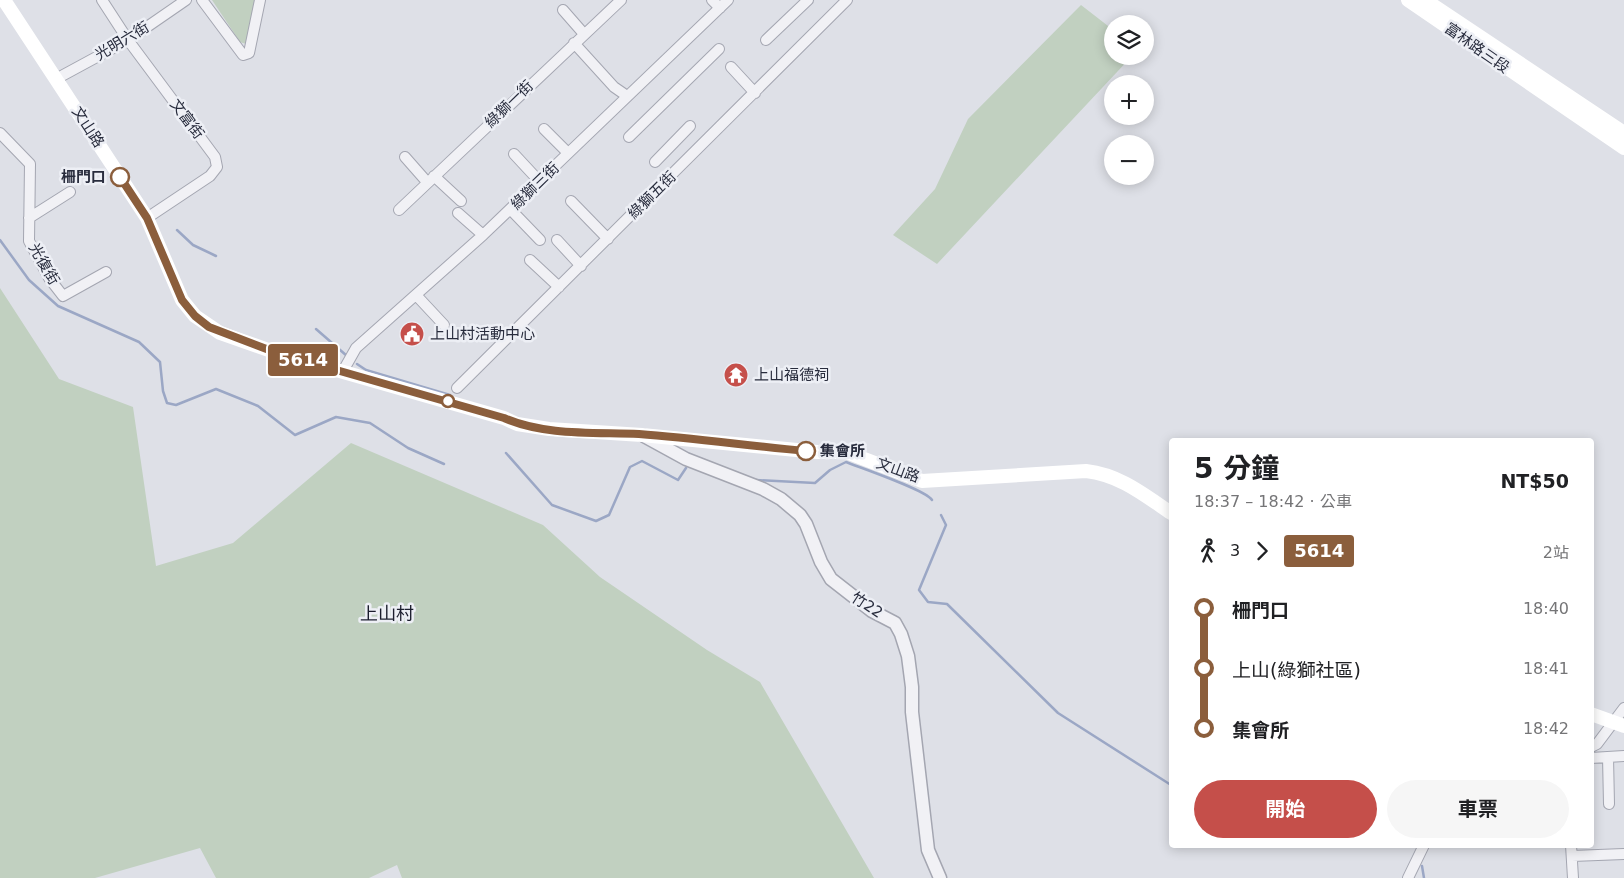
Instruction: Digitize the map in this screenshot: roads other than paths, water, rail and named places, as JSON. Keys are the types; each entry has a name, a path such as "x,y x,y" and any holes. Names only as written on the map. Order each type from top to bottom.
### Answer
{"main road":[{"name":"文山路","path":"4,0 147,218 182,300 195,316 209,327 277,353 504,418 517,424 566,431 642,435 808,451 846,452 922,480 1086,471 1102,473 1123,480 1169,511"},
{"name":"富林路三段","path":"1408,0 1549,91"},
{"name":"富林路三段","path":"1425,0 1549,91"},
{"path":"1549,91 1624,133"},
{"path":"1549,91 1624,148"},
{"path":"1594,715 1619,724"}],"street":[{"name":"文富街","path":"102,0 128,40 215,157 217,167 210,176 147,218"},
{"name":"光明六街","path":"56,79 128,40 186,0"},
{"path":"202,0 242,55 249,53 252,44 260,0"},
{"path":"712,0 720,8"},
{"name":"綠獅三街","path":"343,371 356,348 511,210 728,0"},
{"path":"766,40 808,0"},
{"name":"綠獅五街","path":"457,388 755,93 846,0"},
{"name":"綠獅一街","path":"399,210 584,34 614,2"},
{"path":"563,10 584,34"},
{"path":"574,43 614,87 628,96"},
{"path":"629,137 719,49"},
{"path":"731,67 755,93"},
{"path":"654,162 690,126"},
{"path":"544,129 568,153"},
{"name":"光復街","path":"0,133 30,164 29,241 49,278 63,296 106,272"},
{"path":"514,154 540,182"},
{"path":"405,157 461,202"},
{"path":"29,218 70,192"},
{"path":"571,200 608,239"},
{"path":"511,210 540,240"},
{"path":"458,213 483,235"},
{"path":"557,240 581,266"},
{"path":"530,260 559,287"},
{"path":"416,295 444,325"},
{"name":"竹22","path":"642,435 686,459 763,489 781,499 800,515 806,524 821,562 831,579 872,611 895,623 902,634 908,656 912,687 912,712 928,850 940,878"},
{"path":"1594,746 1619,724 1624,708"},
{"path":"1594,758 1624,756"},
{"path":"1608,757 1609,804"},
{"path":"1408,878 1423,848"},
{"path":"1573,878 1572,850 1624,854"}],"waterway":[{"path":"177,230 193,245 216,256"},
{"path":"0,240 29,280 58,306 139,342 160,362 163,391 167,403 176,405 216,389 258,406 295,435 336,417 370,423 408,448 444,464"},
{"path":"316,329 347,356"},
{"path":"357,364 366,370 450,395"},
{"path":"506,453 552,505 596,521 609,515 630,467 642,461 678,480 686,468"},
{"path":"756,480 815,483 830,470 846,462 906,485 932,500"},
{"path":"941,515 946,525 919,590 928,602 947,604 1058,713 1169,784"},
{"path":"1422,866 1424,878"}],"place":[{"name":"柵門口","path":"120,177"},
{"name":"上山村活動中心","path":"412,334"},
{"name":"上山福德祠","path":"736,375"},
{"name":"集會所","path":"806,451"}],"district":[{"name":"上山村","path":"387,614"}]}
